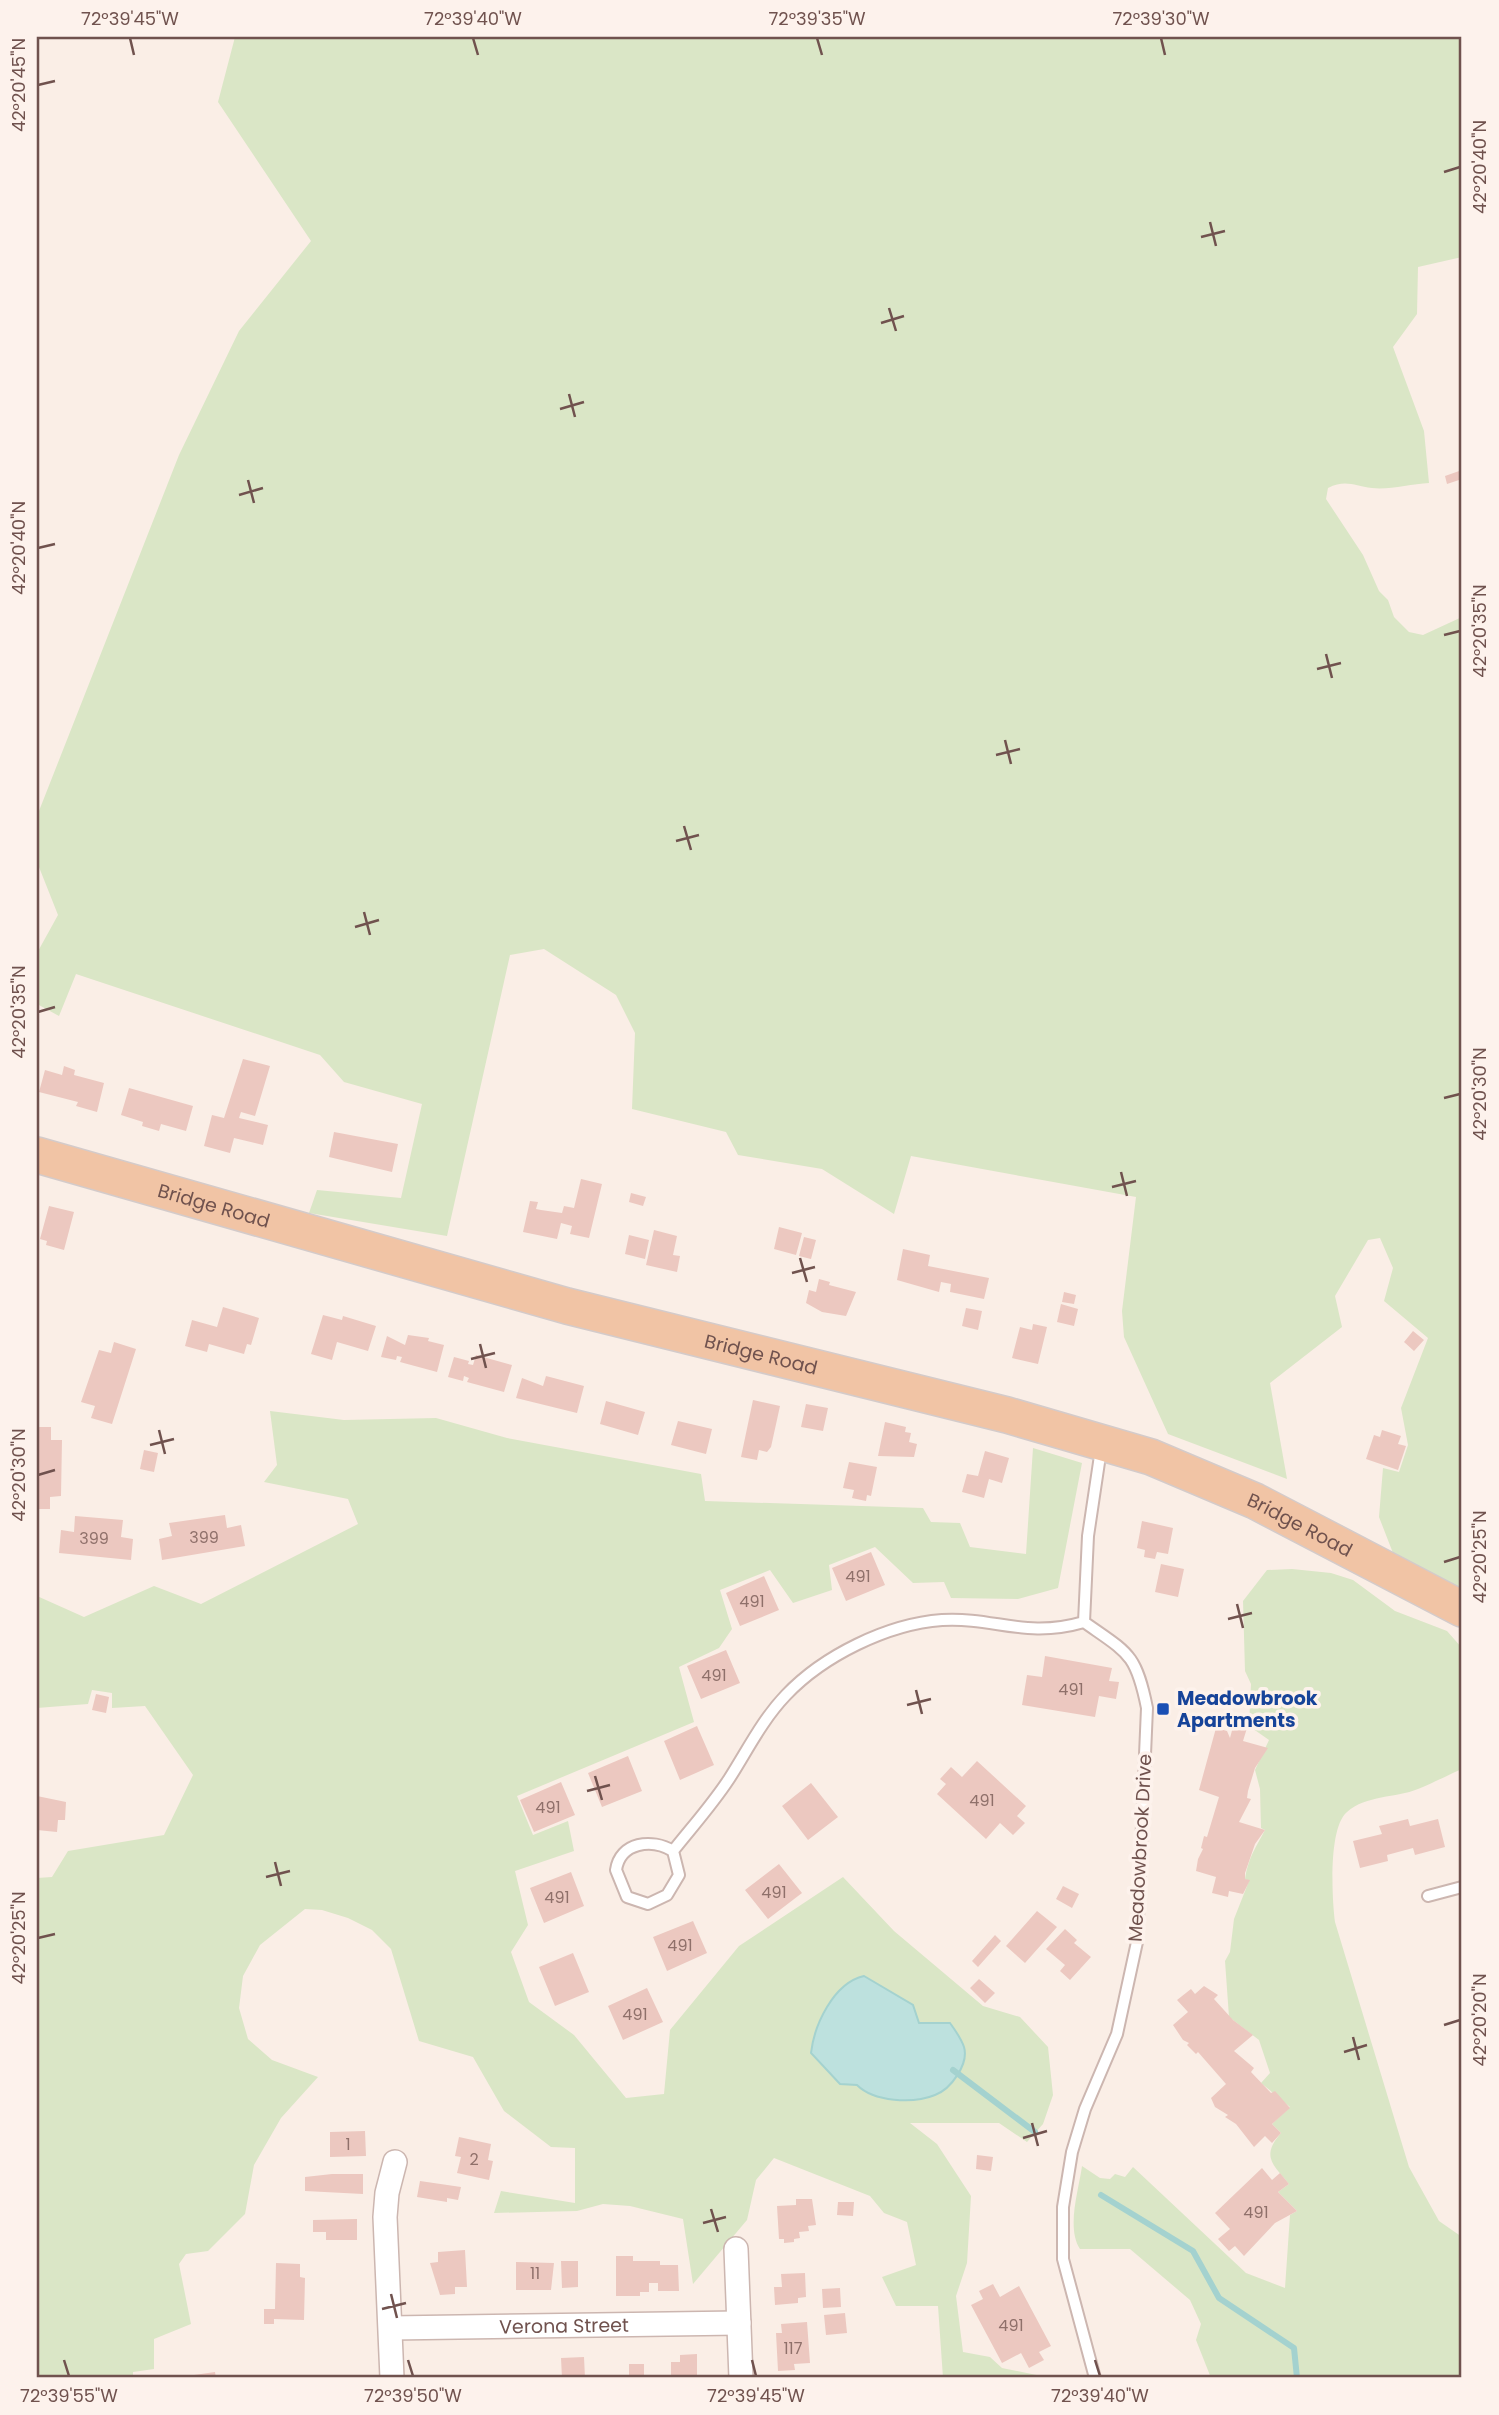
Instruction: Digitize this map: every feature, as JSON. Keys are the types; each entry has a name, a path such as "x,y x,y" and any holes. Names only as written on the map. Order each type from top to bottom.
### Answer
{"main road":[{"name":"Bridge Road","path":"37,1155 568,1306 1102,1442 1196,1474 1255,1501 1462,1609"}],"street":[{"path":"392,2378 385,2214 395,2162"},
{"path":"736,2249 741,2378"},
{"name":"Verona Street","path":"391,2328 738,2323"}],"lane":[{"path":"673,1851 722,1790 785,1696 802,1680 849,1650 888,1633 942,1620 1034,1631 1059,1629 1084,1622 1088,1536 1102,1442"},
{"name":"Meadowbrook Drive","path":"1084,1622 1129,1653 1141,1680 1147,1708 1137,1941 1116,2034 1085,2109 1072,2152 1063,2207 1063,2259 1095,2378"},
{"path":"643,1843 657,1844 673,1851 679,1875 667,1895 653,1904 640,1904 627,1897 616,1870 623,1854 643,1843"},
{"path":"1428,1896 1462,1887"}],"green space":[{"path":"235,37 1462,37 1462,257 1418,267 1417,314 1393,347 1424,431 1429,483 1393,488 1340,484 1328,488 1326,499 1363,555 1379,591 1388,600 1394,617 1409,632 1423,635 1462,617 1462,1589 1393,1553 1379,1517 1383,1468 1399,1472 1408,1445 1401,1408 1428,1338 1384,1301 1393,1268 1380,1238 1368,1240 1335,1296 1342,1327 1270,1383 1287,1479 1168,1434 1124,1337 1122,1311 1136,1197 911,1156 894,1214 822,1169 738,1155 726,1132 632,1109 635,1033 616,995 544,949 510,955 447,1236 309,1213 317,1190 401,1198 422,1104 344,1082 320,1055 76,974 59,1016 37,1004 37,953 58,915 37,862 37,816 179,455 239,331 311,241 218,102"},
{"path":"270,1411 344,1420 436,1418 507,1438 701,1474 705,1501 923,1508 931,1522 960,1523 970,1547 1026,1554 1033,1448 1082,1463 1058,1588 1018,1599 951,1598 944,1582 913,1583 875,1547 829,1565 832,1590 793,1603 770,1570 720,1590 732,1629 719,1648 679,1667 694,1722 517,1796 533,1835 568,1821 574,1851 515,1871 528,1925 511,1952 529,2002 574,2035 626,2098 664,2094 670,2030 739,1946 843,1877 894,1931 983,2006 1020,2017 1048,2047 1053,2095 1043,2124 1027,2142 999,2123 910,2123 937,2144 971,2196 967,2263 956,2296 963,2352 990,2357 1002,2368 1051,2378 943,2378 938,2306 896,2306 882,2277 916,2265 907,2222 884,2213 870,2196 774,2158 756,2180 747,2220 693,2284 683,2219 630,2206 603,2204 577,2211 494,2213 501,2191 575,2203 575,2148 551,2147 504,2111 473,2057 419,2041 391,1949 372,1930 348,1918 322,1910 305,1909 260,1945 243,1976 239,2008 248,2039 272,2060 318,2077 281,2118 254,2165 245,2214 208,2251 186,2254 179,2264 191,2324 154,2339 154,2369 133,2372 133,2378 37,2378 37,1878 52,1877 68,1851 164,1835 193,1775 145,1706 112,1708 112,1693 92,1690 88,1704 37,1708 37,1596 84,1617 154,1586 201,1604 358,1524 348,1499 264,1482 277,1465"},
{"path":"1292,1569 1331,1573 1353,1580 1395,1611 1447,1631 1462,1648 1462,1769 1409,1792 1363,1802 1347,1812 1337,1833 1332,1881 1335,1922 1409,2167 1439,2221 1462,2237 1462,2378 1211,2378 1196,2340 1201,2324 1190,2300 1130,2249 1080,2249 1076,2240 1074,2220 1082,2166 1100,2178 1110,2179 1115,2174 1125,2177 1133,2167 1246,2273 1285,2288 1290,2215 1297,2211 1278,2192 1289,2184 1274,2166 1270,2155 1271,2148 1281,2133 1272,2124 1290,2107 1261,2083 1270,2073 1259,2040 1229,2017 1225,1961 1230,1952 1234,1919 1249,1881 1245,1879 1248,1865 1265,1830 1261,1828 1260,1789 1255,1770 1269,1740 1249,1726 1251,1684 1245,1671 1243,1601 1267,1570"}],"water":[{"path":"864,1976 913,2005 919,2023 950,2023 956,2031 964,2047 964,2061 953,2082 941,2092 916,2100 894,2100 873,2095 857,2085 840,2084 811,2053 816,2031 834,1996 853,1980"}],"building":[{"path":"1462,470 1462,479 1447,484 1445,476"},
{"path":"243,1059 270,1066 255,1116 241,1112 239,1118 268,1125 263,1145 234,1138 230,1153 204,1146 212,1115 224,1118"},
{"path":"64,1066 75,1070 74,1075 104,1083 97,1112 76,1106 78,1102 39,1092 45,1070 62,1075"},
{"path":"129,1088 193,1106 186,1131 161,1124 159,1131 121,1115"},
{"path":"334,1132 398,1144 392,1172 329,1157"},
{"path":"581,1179 602,1184 589,1238 570,1234 572,1226 561,1223 557,1239 523,1232 530,1201 538,1202 536,1209 541,1210 562,1213 564,1206 574,1208"},
{"path":"631,1193 646,1197 643,1206 629,1202"},
{"path":"49,1206 74,1212 64,1250 46,1245 47,1241 40,1239"},
{"path":"779,1227 802,1233 796,1255 774,1249"},
{"path":"654,1230 677,1236 673,1255 680,1256 677,1272 646,1265"},
{"path":"629,1235 649,1240 645,1259 625,1254"},
{"path":"804,1237 816,1240 811,1259 799,1256"},
{"path":"903,1249 930,1255 928,1266 989,1278 984,1299 950,1292 951,1284 941,1282 939,1292 897,1280"},
{"path":"819,1279 830,1282 829,1285 856,1292 846,1316 822,1312 806,1303 809,1290 816,1292"},
{"path":"1064,1292 1076,1295 1074,1304 1062,1302"},
{"path":"1061,1304 1078,1309 1074,1326 1057,1322"},
{"path":"223,1307 259,1318 251,1345 247,1344 244,1354 209,1344 207,1352 185,1346 192,1320 217,1327"},
{"path":"966,1308 982,1311 978,1330 962,1326"},
{"path":"323,1315 342,1320 343,1316 376,1326 368,1351 337,1342 332,1360 311,1354"},
{"path":"1033,1324 1047,1327 1038,1364 1012,1358 1020,1327 1032,1330"},
{"path":"1413,1331 1424,1340 1414,1351 1404,1342"},
{"path":"408,1335 429,1338 428,1341 444,1345 437,1372 400,1362 402,1357 397,1356 396,1360 381,1357 387,1336 405,1345"},
{"path":"114,1342 136,1349 112,1424 91,1418 95,1406 81,1402 99,1350 111,1353"},
{"path":"476,1355 512,1365 504,1392 467,1382 469,1378 464,1376 463,1381 448,1377 454,1357 469,1361 468,1364 473,1365"},
{"path":"546,1376 584,1386 577,1413 516,1398 522,1378 543,1386"},
{"path":"753,1400 780,1406 771,1447 767,1452 759,1450 757,1460 741,1457"},
{"path":"606,1401 645,1412 638,1435 600,1424"},
{"path":"806,1404 828,1408 823,1431 801,1427"},
{"path":"678,1421 712,1429 706,1454 671,1445"},
{"path":"885,1422 906,1427 905,1432 911,1433 909,1442 917,1444 914,1457 878,1456"},
{"path":"37,1427 51,1427 51,1440 62,1440 61,1496 50,1497 50,1509 37,1509"},
{"path":"1382,1430 1401,1436 1398,1444 1406,1446 1398,1470 1366,1459 1374,1435 1380,1437"},
{"path":"144,1450 158,1453 154,1472 140,1469"},
{"path":"985,1451 1009,1458 1002,1483 989,1479 984,1498 962,1492 967,1474 978,1476"},
{"path":"849,1462 877,1467 871,1496 867,1495 866,1501 852,1498 854,1490 843,1488"},
{"path":"225,1515 227,1528 241,1525 245,1546 162,1560 159,1539 172,1536 169,1523"},
{"path":"75,1516 123,1520 121,1537 133,1539 131,1560 59,1553 61,1530 74,1532"},
{"path":"1142,1521 1173,1528 1168,1554 1157,1552 1155,1559 1144,1557 1145,1550 1137,1548"},
{"path":"871,1552 885,1585 846,1601 832,1568"},
{"path":"1161,1564 1184,1569 1178,1597 1155,1592"},
{"path":"764,1576 779,1610 740,1626 726,1593"},
{"path":"726,1650 740,1683 701,1699 687,1666"},
{"path":"1045,1656 1112,1668 1109,1681 1119,1682 1116,1699 1099,1696 1095,1717 1022,1705 1027,1675 1042,1677"},
{"path":"96,1694 109,1697 106,1713 92,1710"},
{"path":"1234,1723 1247,1728 1243,1741 1268,1748 1255,1768 1247,1798 1251,1799 1239,1822 1265,1830 1255,1844 1245,1873 1245,1879 1250,1880 1243,1894 1229,1891 1228,1897 1212,1893 1216,1877 1196,1871 1204,1836 1207,1837 1219,1797 1199,1790 1216,1728 1227,1731 1230,1738"},
{"path":"697,1726 714,1765 680,1780 664,1741"},
{"path":"628,1756 642,1791 602,1807 588,1773"},
{"path":"977,1761 1026,1806 1017,1816 1025,1823 1013,1835 1000,1823 986,1839 937,1794 946,1784 940,1779 951,1767 962,1777"},
{"path":"561,1782 575,1815 534,1832 520,1800"},
{"path":"811,1783 838,1817 808,1840 782,1806"},
{"path":"37,1796 66,1802 65,1820 58,1820 57,1832 37,1830"},
{"path":"1408,1819 1410,1826 1438,1819 1445,1847 1415,1855 1413,1848 1387,1855 1388,1861 1360,1868 1353,1841 1382,1834 1379,1826"},
{"path":"779,1864 802,1893 768,1919 745,1890"},
{"path":"571,1872 584,1906 544,1923 530,1888"},
{"path":"1063,1886 1079,1894 1072,1908 1056,1899"},
{"path":"1037,1911 1057,1927 1025,1963 1006,1946"},
{"path":"693,1921 707,1953 667,1971 653,1937"},
{"path":"1065,1929 1077,1940 1074,1943 1091,1957 1070,1980 1060,1971 1065,1965 1046,1949"},
{"path":"995,1935 1001,1941 978,1967 972,1961"},
{"path":"573,1953 589,1992 555,2006 539,1967"},
{"path":"979,1979 995,1993 985,2003 970,1988"},
{"path":"1204,1986 1218,1995 1214,1999 1233,2020 1253,2035 1234,2051 1254,2068 1251,2072 1271,2093 1275,2091 1290,2108 1272,2124 1281,2133 1272,2143 1265,2136 1254,2147 1236,2124 1225,2117 1228,2115 1215,2107 1211,2098 1226,2084 1198,2052 1196,2054 1187,2045 1189,2043 1183,2040 1173,2025 1188,2012 1177,2000 1191,1989 1195,1994"},
{"path":"647,1988 663,2022 623,2040 608,2006"},
{"path":"365,2131 366,2156 330,2157 330,2132"},
{"path":"459,2137 491,2144 488,2160 493,2161 489,2180 457,2173 461,2157 455,2156"},
{"path":"977,2155 993,2157 991,2171 976,2169"},
{"path":"1262,2168 1272,2180 1280,2173 1289,2184 1278,2192 1297,2211 1275,2223 1244,2256 1235,2246 1229,2251 1218,2239 1230,2229 1215,2213"},
{"path":"363,2174 363,2194 305,2191 305,2177"},
{"path":"420,2181 461,2187 458,2200 447,2198 447,2202 417,2197"},
{"path":"796,2199 812,2199 816,2225 808,2226 809,2231 799,2232 800,2238 794,2239 794,2242 784,2243 784,2239 779,2239 777,2206 796,2205"},
{"path":"838,2202 854,2202 853,2216 837,2215"},
{"path":"357,2219 357,2240 326,2240 326,2232 313,2232 313,2220"},
{"path":"465,2250 467,2287 455,2287 455,2294 440,2295 430,2263 438,2262 438,2252"},
{"path":"616,2256 633,2256 633,2261 660,2261 660,2265 678,2265 679,2291 658,2291 658,2283 649,2283 649,2292 640,2292 640,2296 616,2296"},
{"path":"561,2261 578,2261 578,2287 562,2288"},
{"path":"516,2262 554,2263 551,2290 516,2290"},
{"path":"276,2263 300,2264 300,2277 305,2278 304,2320 274,2319 274,2324 264,2324 264,2309 275,2309"},
{"path":"805,2273 806,2297 798,2298 798,2303 775,2305 774,2287 782,2287 781,2274"},
{"path":"993,2284 1000,2297 1019,2286 1051,2346 1039,2352 1044,2360 1029,2368 1021,2353 1002,2363 971,2305 983,2299 979,2291"},
{"path":"840,2288 841,2307 823,2308 822,2289"},
{"path":"845,2313 847,2333 826,2335 824,2315"},
{"path":"807,2322 810,2363 794,2364 795,2370 778,2371 776,2333 782,2333 781,2324"},
{"path":"697,2354 697,2378 671,2378 671,2362 680,2362 680,2355"},
{"path":"584,2357 585,2378 562,2378 561,2358"},
{"path":"629,2364 644,2364 644,2378 629,2378"},
{"path":"215,2372 216,2378 180,2378 180,2377"}],"waterway":[{"path":"953,2070 1035,2132"},
{"path":"1101,2195 1193,2251 1219,2298 1294,2348 1297,2378"}],"place":[{"name":"Meadowbrook Apartments","path":"1163,1709"}]}
